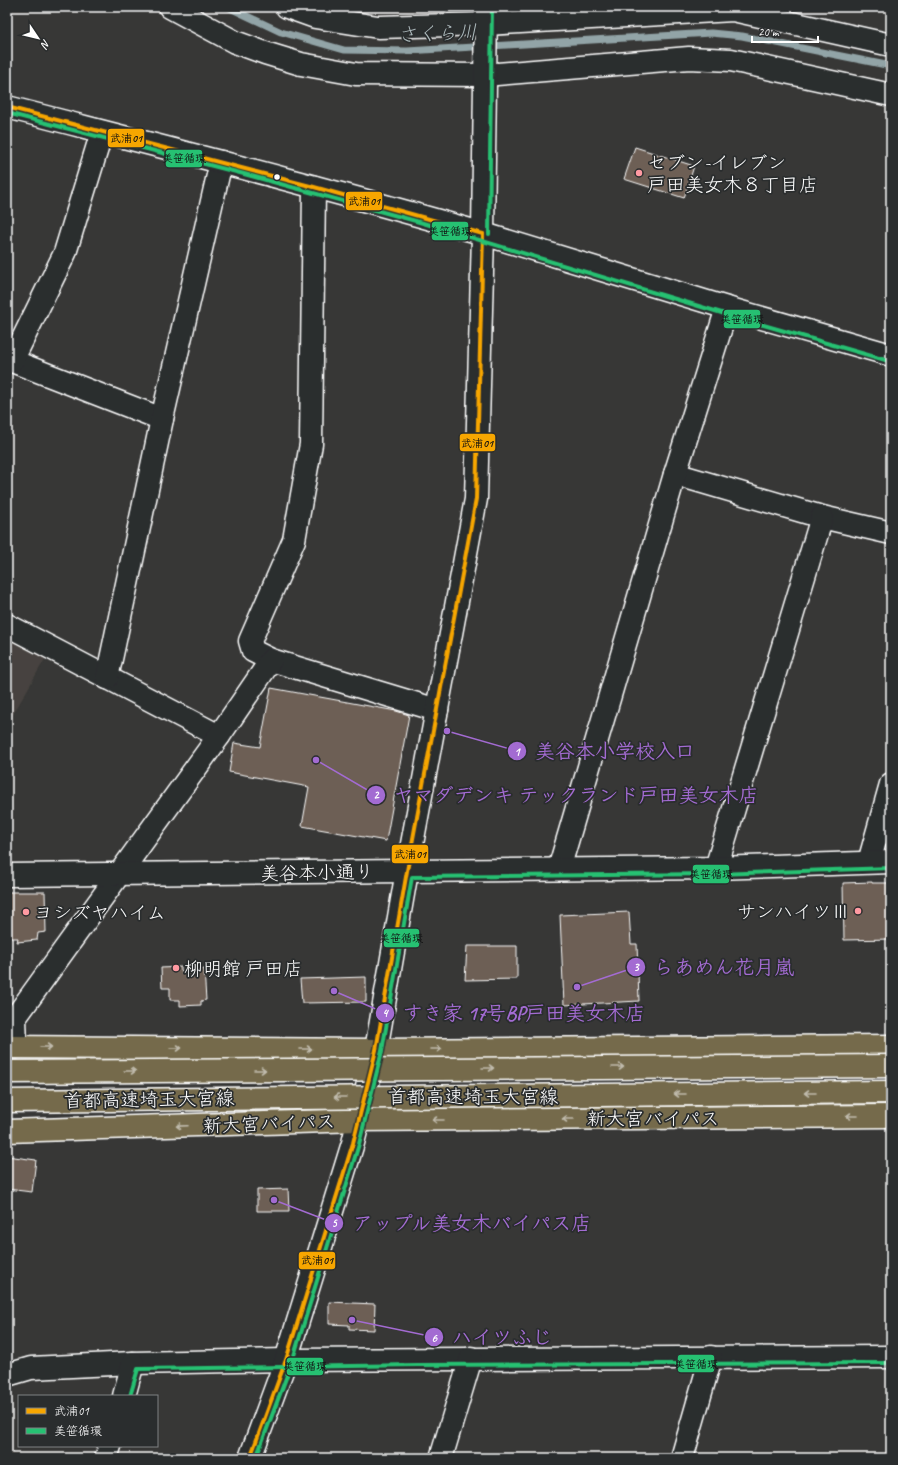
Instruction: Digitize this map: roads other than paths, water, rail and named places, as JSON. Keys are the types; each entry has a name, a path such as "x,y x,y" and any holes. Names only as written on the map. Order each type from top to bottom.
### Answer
{"highway":[{"path":"10,1052 891,1046"},
{"path":"10,1052 99,1071"},
{"name":"首都高速埼玉大宮線","path":"7,1072 891,1066"},
{"name":"首都高速埼玉大宮線","path":"7,1101 891,1092"},
{"path":"7,1111 96,1099"},
{"name":"新大宮バイパス","path":"7,1131 359,1120 891,1116"}],"street":[{"path":"170,7 236,42 301,64 356,74 689,58 730,60 891,95"},
{"path":"287,7 314,17 378,27 486,20 733,10 891,44"},
{"path":"250,1458 286,1360 359,1120 376,1050 407,871 476,499 483,234 486,20"},
{"path":"7,107 221,162 483,234 727,308 891,355"},
{"path":"102,132 65,253 9,360 162,419"},
{"path":"107,678 162,419 221,162"},
{"path":"314,187 311,444 294,540 250,641 253,651 271,660 437,710"},
{"path":"559,869 675,474 727,308"},
{"path":"675,474 822,517 891,533"},
{"path":"716,868 822,517"},
{"path":"7,625 219,736"},
{"path":"10,1052 15,1018 219,736 271,660"},
{"path":"869,862 891,784"},
{"name":"美谷本小通り","path":"7,875 716,868 891,862"},
{"path":"7,1375 30,1368 133,1363 471,1358 891,1357"},
{"path":"441,1458 471,1358"},
{"path":"682,1458 711,1358"},
{"path":"124,1395 133,1363"},
{"path":"106,1458 110,1447"}],"waterway":[{"name":"さくら川","path":"228,7 281,32 344,50 407,51 711,33 742,36 891,66"}],"place":[{"name":"セブン-イレブン 戸田美女木８丁目店","path":"639,173"},
{"name":"美谷本小学校入口","path":"447,731"},
{"name":"ヤマダデンキ テックランド戸田美女木店","path":"316,760"},
{"name":"サンハイツⅢ","path":"858,911"},
{"name":"ヨシズヤハイム","path":"26,912"},
{"name":"柳明館 戸田店","path":"176,968"},
{"name":"らあめん花月嵐","path":"577,987"},
{"name":"すき家 17号BP戸田美女木店","path":"334,991"},
{"name":"アップル美女木バイパス店","path":"274,1200"},
{"name":"ハイツふじ","path":"352,1320"}]}
